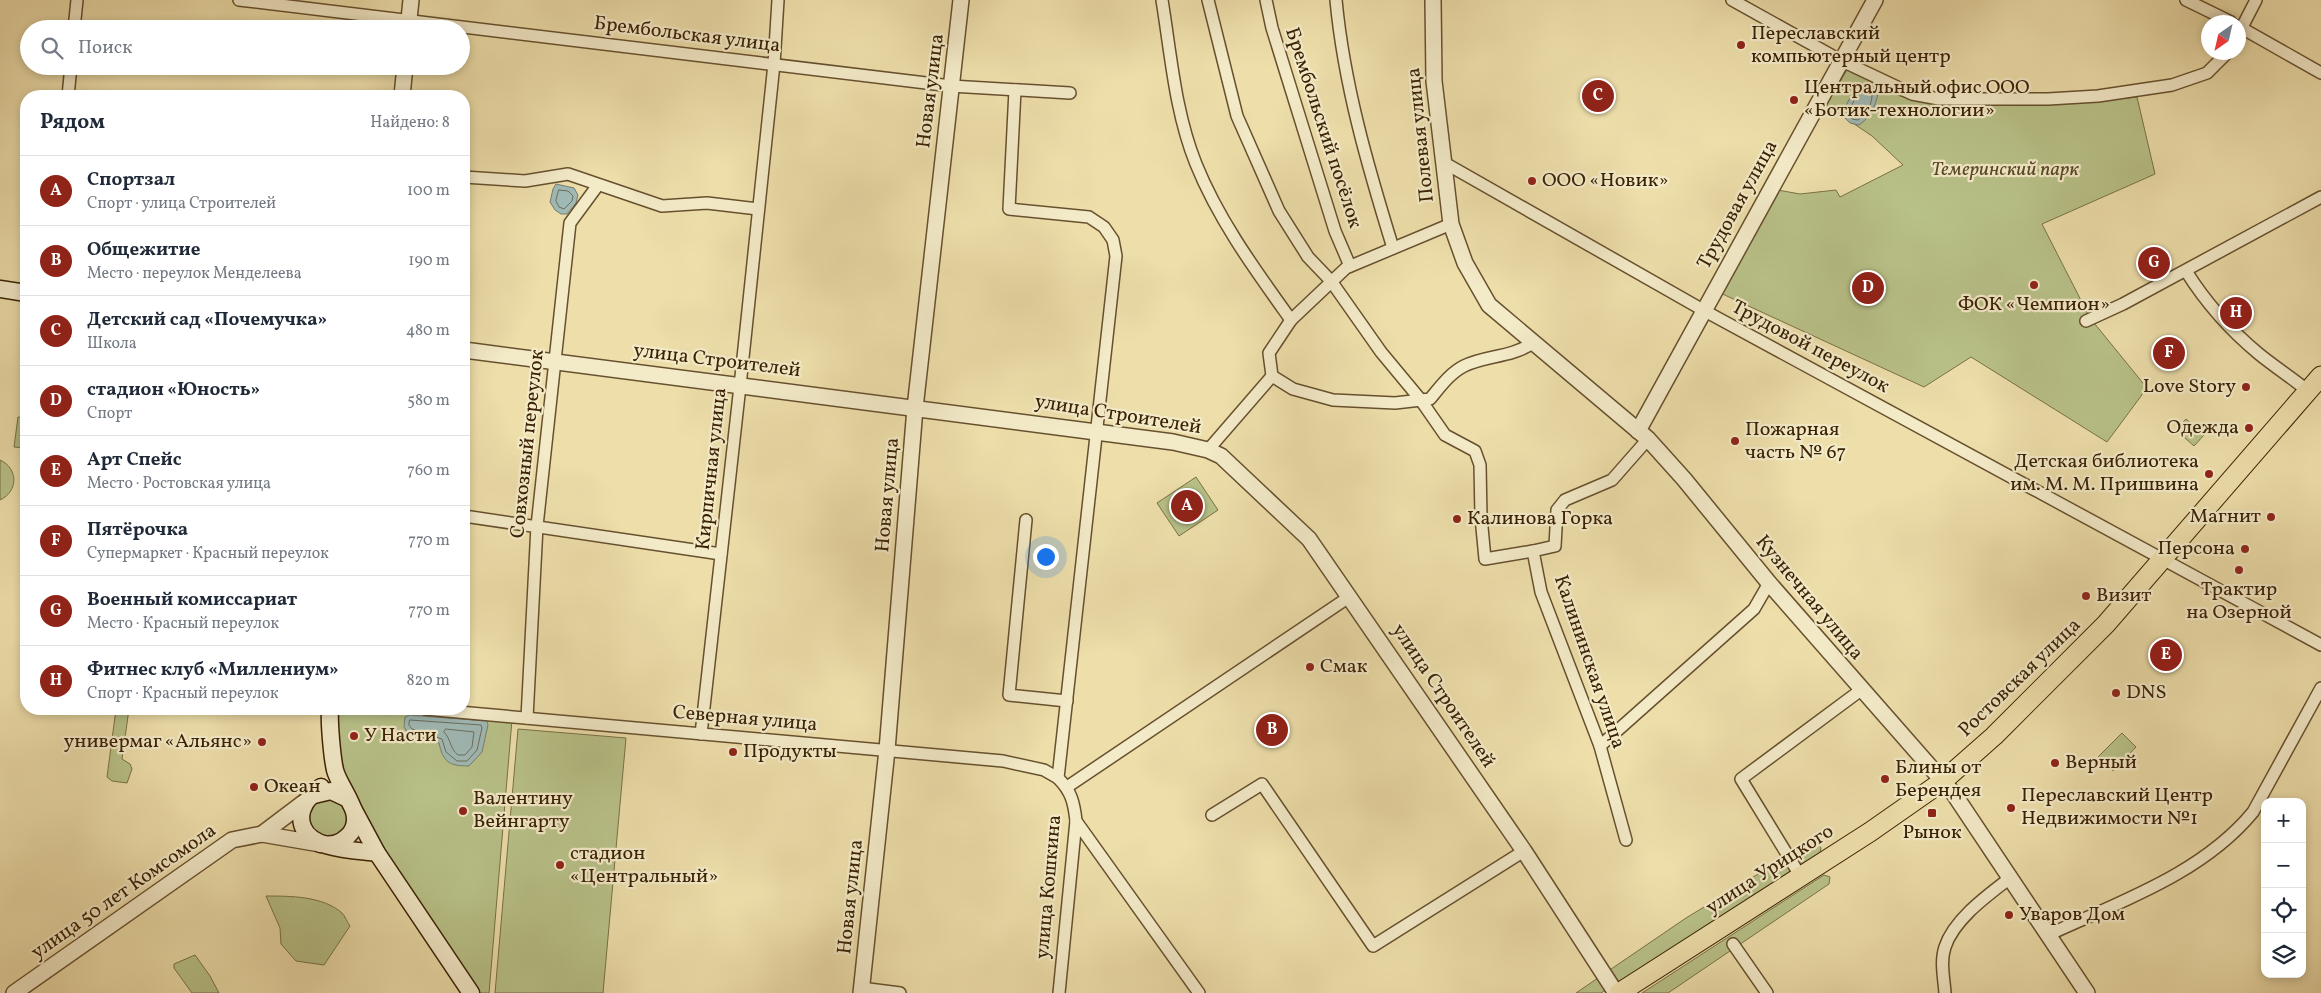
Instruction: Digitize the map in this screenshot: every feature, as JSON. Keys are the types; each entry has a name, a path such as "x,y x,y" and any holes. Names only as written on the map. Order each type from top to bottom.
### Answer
{"main road":[{"path":"0,289 20,291"},
{"name":"Ростовская улица","path":"1943,781 1984,746 2078,655 2163,560 2321,376"},
{"path":"320,844 331,845 342,842 350,834 355,823 354,810 335,770 330,715"},
{"path":"335,770 305,804 301,815 304,832 311,840 320,844 377,853"},
{"name":"улица Урицкого","path":"1618,993 1870,832 1943,781"},
{"path":"314,795 324,791 338,793 348,799 377,853 472,993"}],"street":[{"path":"75,20 77,0"},
{"name":"Брембольская улица","path":"239,0 381,20"},
{"path":"409,20 411,0"},
{"name":"Кирпичная улица","path":"701,734 774,64 778,0"},
{"name":"Новая улица","path":"861,991 887,750 915,408 961,0"},
{"path":"1162,0 1177,98 1196,164 1212,200 1250,263 1292,320"},
{"path":"1208,0 1237,116 1279,211 1308,257 1330,281 1381,352 1420,399 1445,435 1474,451 1480,465 1481,517 1485,559 1533,551"},
{"name":"Брембольский посёлок","path":"1266,0 1272,28 1335,231 1350,266"},
{"name":"Брембольский посёлок","path":"1336,0 1346,74 1365,157 1393,248"},
{"name":"Полевая улица","path":"1433,0 1434,81 1443,162 1451,224 1465,263"},
{"path":"1732,0 1840,60 1912,94 1939,99 2006,100 2098,96 2172,85 2207,73 2221,60"},
{"name":"Трудовая улица","path":"1643,435 1703,310 1875,0"},
{"path":"2186,0 2217,15"},
{"path":"2246,19 2256,0"},
{"name":"Брембольская улица","path":"470,31 774,64 951,86 1070,92"},
{"path":"2246,33 2321,73"},
{"path":"69,90 70,75"},
{"path":"403,90 404,75"},
{"path":"1015,90 1009,209 1089,216 1104,227 1112,240 1116,256 1058,778"},
{"name":"Трудовой переулок","path":"1443,162 1703,310 2321,645"},
{"path":"470,177 525,181 568,174 662,206 707,202 758,209"},
{"name":"Совхозный переулок","path":"526,718 537,526 570,223 598,185"},
{"path":"2086,321 2186,271 2321,197"},
{"path":"1208,450 1272,376 1269,353 1292,320 1330,281 1350,266 1451,224"},
{"name":"Кузнечная улица","path":"1465,263 1489,305 1643,435 1684,479 1861,690 1943,781 2087,993"},
{"path":"2186,271 2204,299 2230,328 2259,354 2308,391"},
{"path":"1272,376 1293,389 1333,400 1394,403 1430,399 1444,381 1462,367 1487,358 1519,352 1533,343"},
{"name":"улица Строителей","path":"470,351 1173,442 1208,450 1224,458 1309,539 1524,851 1618,993"},
{"name":"Калининская улица","path":"1626,840 1600,746 1541,592 1533,551 1555,546 1557,510 1565,500 1612,480 1643,435"},
{"path":"470,517 721,554"},
{"path":"1026,520 1009,695 1067,701"},
{"path":"1600,746 1754,609 1769,582"},
{"path":"1067,787 1349,597"},
{"path":"2048,935 2176,875 2216,850 2241,827 2253,812 2321,688"},
{"path":"1801,876 1741,779 1861,690"},
{"name":"Северная улица","path":"470,713 1003,761 1044,770 1058,778"},
{"name":"улица Кошкина","path":"1058,778 1067,787 1074,800 1076,821 1059,993"},
{"path":"1212,816 1262,784 1374,946 1524,851"},
{"path":"262,834 314,795"},
{"path":"1076,821 1199,993"},
{"path":"262,834 320,844"},
{"name":"улица 50 лет Комсомола","path":"14,993 232,840 262,834"},
{"path":"1946,993 1942,965 1945,947 1964,917 1980,901 2010,878"},
{"path":"1734,944 1766,993"},
{"path":"861,991 900,993"}],"green space":[{"name":"Темеринский парк","path":"1847,70 1900,96 1920,101 2005,105 2137,97 2155,174 2042,224 2090,318 2147,388 2107,442 1971,357 1924,387 1716,291 1772,189 1800,194 1836,190 1840,197 1903,165 1872,136 1826,105"},
{"path":"18,417 20,417 20,448 14,447"},
{"path":"2186,419 2204,435 2194,446 2176,430"},
{"path":"0,460 10,468 14,480 11,491 0,500"},
{"path":"1196,477 1218,510 1179,536 1157,503"},
{"path":"115,715 128,715 122,759 130,764 132,769 127,783 112,781 107,777"},
{"path":"335,715 456,715 512,720 489,993 476,993 380,851 339,769"},
{"name":"стадион «Центральный»","path":"518,729 626,738 603,993 495,993"},
{"path":"2122,733 2136,747 2113,771 2098,757"},
{"path":"326,793 353,812 340,841 313,838 307,805"},
{"path":"1817,842 1821,848 1820,853 1601,993 1576,993 1686,918 1796,851"},
{"path":"1824,875 1830,877 1829,884 1668,993 1642,993"},
{"path":"266,896 316,900 334,907 343,914 350,926 324,965 296,961 281,944 280,928"},
{"path":"195,955 219,993 192,993 174,968 174,964"}],"water":[{"path":"1865,83 1878,94 1872,112 1859,125 1850,123 1844,117 1845,107 1857,86"},
{"path":"556,184 574,188 578,195 576,203 567,214 561,214 555,210 550,202"},
{"path":"409,715 487,721 488,725 482,752 469,766 448,762 443,755 439,743 408,733 404,727 405,717"}],"place":[{"name":"Переславский компьютерный центр","path":"1741,45"},
{"name":"Детский сад «Почемучка»","path":"1598,96"},
{"name":"Центральный офис ООО «Ботик-технологии»","path":"1794,100"},
{"name":"ООО «Новик»","path":"1532,181"},
{"name":"Военный комиссариат","path":"2154,263"},
{"name":"ФОК «Чемпион»","path":"2034,285"},
{"name":"стадион «Юность»","path":"1868,288"},
{"name":"Фитнес клуб «Миллениум»","path":"2236,313"},
{"name":"Пятёрочка","path":"2169,353"},
{"name":"Love Story","path":"2246,387"},
{"name":"Одежда","path":"2249,428"},
{"name":"Пожарная часть № 67","path":"1735,441"},
{"name":"Детская библиотека им. М. М. Пришвина","path":"2209,474"},
{"name":"Спортзал","path":"1187,506"},
{"name":"Магнит","path":"2271,517"},
{"name":"Калинова Горка","path":"1457,519"},
{"name":"Персона","path":"2245,549"},
{"name":"Трактир на Озерной","path":"2239,570"},
{"name":"Визит","path":"2086,596"},
{"name":"Арт Спейс","path":"2166,655"},
{"name":"Смак","path":"1310,667"},
{"name":"DNS","path":"2116,693"},
{"name":"Общежитие","path":"1272,730"},
{"name":"У Насти","path":"354,736"},
{"name":"универмаг «Альянс»","path":"262,742"},
{"name":"Продукты","path":"733,752"},
{"name":"Верный","path":"2055,763"},
{"name":"Блины от Берендея","path":"1885,779"},
{"name":"Океан","path":"254,787"},
{"name":"Переславский Центр Недвижимости №1","path":"2011,808"},
{"name":"Валентину Вейнгарту","path":"463,811"},
{"name":"Рынок","path":"1932,813"},
{"name":"стадион «Центральный»","path":"560,865"},
{"name":"Уваров Дом","path":"2009,915"}]}
